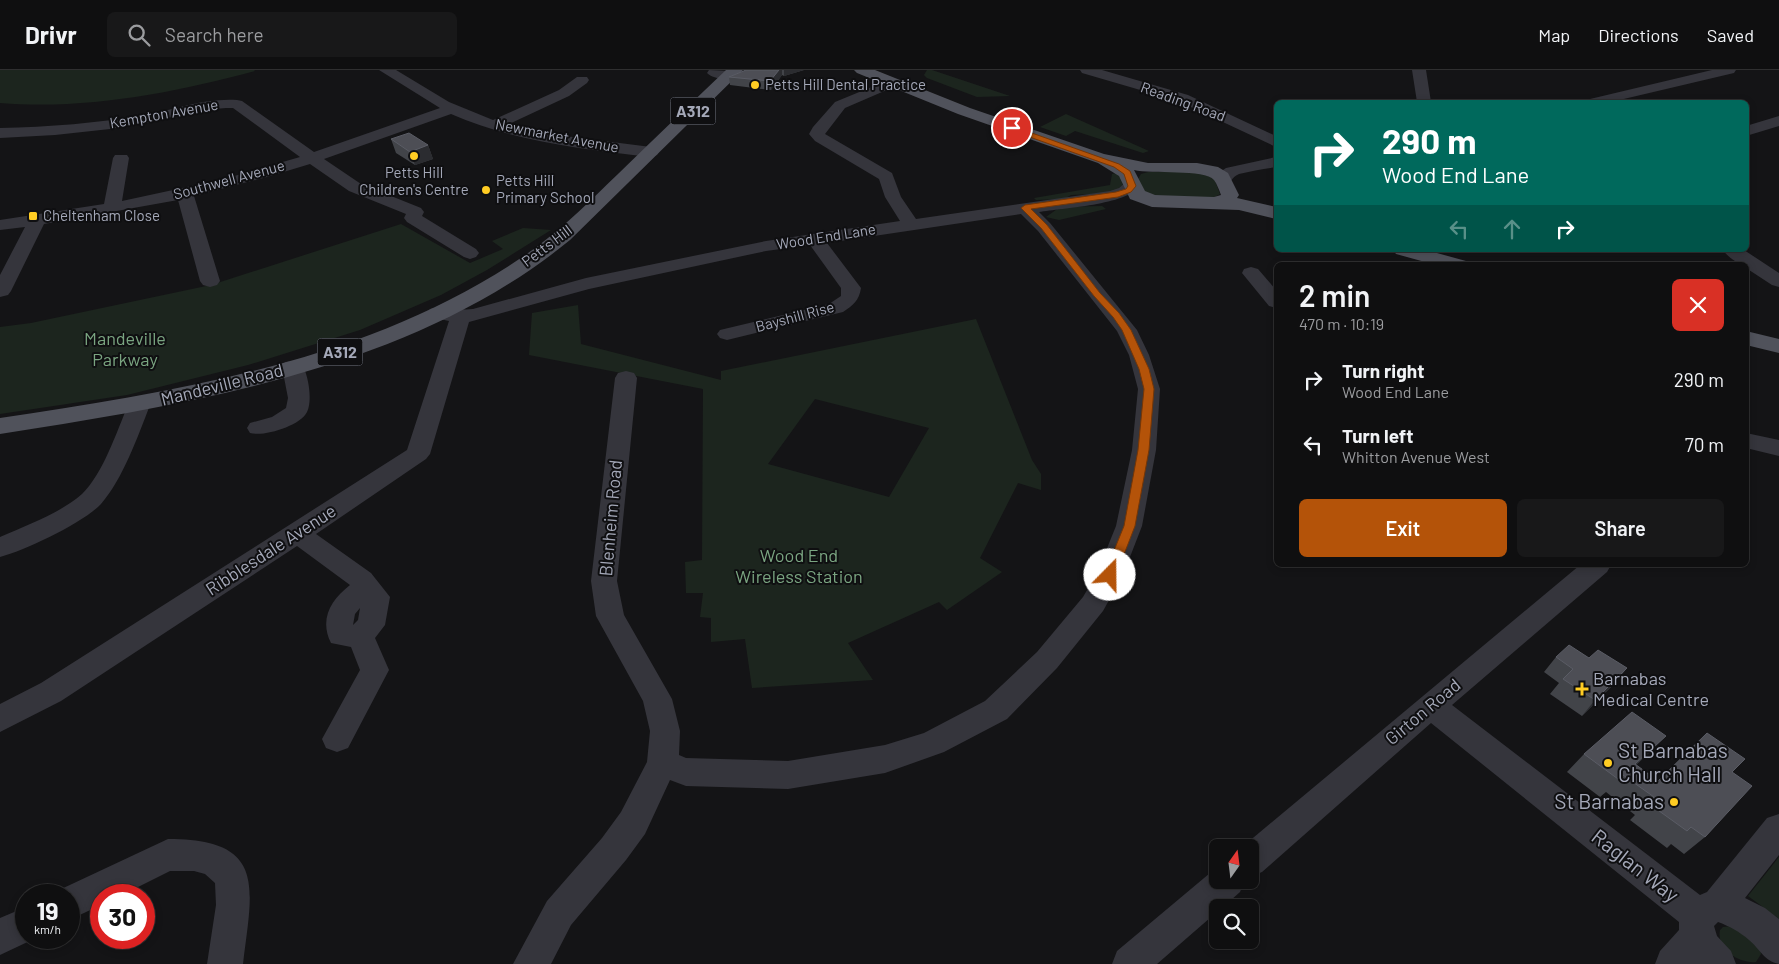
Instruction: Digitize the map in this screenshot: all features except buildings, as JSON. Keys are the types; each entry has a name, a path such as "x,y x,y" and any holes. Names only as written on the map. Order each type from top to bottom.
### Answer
{"main road":[{"path":"862,70 891,83 981,117 1089,154 1124,169 1137,195 1152,201 1162,202"},
{"name":"Petts Hill","path":"437,314 484,289 541,253 580,221 651,152 727,72"},
{"path":"1089,154 1148,168"},
{"path":"1131,181 1130,173 1136,169 1197,168 1212,171 1222,176 1230,195 1226,200 1214,203"},
{"path":"1226,186 1242,202 1274,213"},
{"name":"Wood End Lane","path":"1162,202 1214,203 1256,208"},
{"path":"1425,253 1450,262"},
{"name":"Mandeville Road","path":"0,426 139,405 222,386 293,367 376,339 437,314"},
{"path":"1749,339 1779,346"}],"street":[{"name":"Newmarket Avenue","path":"386,70 452,109 494,125 542,136 651,152"},
{"name":"Reading Road","path":"1087,70 1183,98 1274,141"},
{"path":"1419,70 1424,100"},
{"path":"1604,100 1729,70"},
{"path":"494,125 564,93 582,80"},
{"path":"891,83 840,105 818,130 817,134 820,138 886,176 893,197 910,224"},
{"name":"Kempton Avenue","path":"0,133 101,126 210,105 237,104 362,192 407,207 415,212 413,218 470,253"},
{"name":"Southwell Avenue","path":"0,225 37,221 112,208 185,193 263,173 312,158 452,109"},
{"path":"1749,130 1779,121"},
{"path":"112,208 121,158"},
{"path":"1197,168 1242,168 1274,162"},
{"path":"1226,186 1229,173 1242,168"},
{"name":"Wood End Lane","path":"437,314 460,317 483,313 586,284 592,291 608,293 818,243 910,224 1118,194 1129,190 1131,181"},
{"path":"185,193 210,281"},
{"name":"Wood End Lane","path":"1068,202 1162,202"},
{"path":"663,762 686,772 788,775 886,759 933,743 996,710 1048,660 1094,604 1110,575 1129,526 1144,450 1149,389 1142,362 1127,330 1044,227 1025,208"},
{"path":"1,291 37,221"},
{"name":"Bayshill Rise","path":"727,334 836,308 850,298 852,288 818,243"},
{"path":"1734,252 1746,262"},
{"path":"1750,265 1779,280"},
{"path":"1251,273 1274,300"},
{"name":"Ribblesdale Avenue","path":"0,719 51,692 407,463 418,454 460,317"},
{"path":"258,428 280,422 297,411 299,398 293,367"},
{"name":"Blenheim Road","path":"531,964 559,912 614,849 632,823 663,762 665,731 657,699 610,616 604,581 626,378"},
{"path":"0,548 76,510 92,498 106,478 139,405"},
{"path":"1749,441 1779,448"},
{"path":"296,533 362,580 376,597 371,625 360,636 366,646 367,660 375,670 337,739"},
{"name":"Girton Road","path":"1259,853 1596,567"},
{"name":"Raglan Way","path":"1430,706 1704,918"},
{"path":"1673,964 1704,918 1779,829"},
{"path":"80,899 168,855 194,855 214,860 232,876 233,905 226,964"},
{"path":"1130,964 1218,889"},
{"path":"1704,918 1740,912 1761,926 1774,938 1779,947"},
{"path":"1704,918 1703,947 1718,964"},
{"path":"0,937 15,930"}],"green space":[{"path":"0,70 255,71 161,93 129,98 97,102 32,105 0,103"},
{"path":"927,70 1010,96 977,97 927,78 924,75"},
{"path":"1066,114 1149,151 1143,153 1075,131 1066,136 1040,127"},
{"path":"1148,172 1196,172 1214,178 1220,194 1213,198 1146,195 1138,179 1141,174"},
{"path":"1117,173 1122,179 1123,185 1112,193 1071,195 1064,199 1036,200 1034,198 1110,185 1112,174"},
{"path":"1102,206 1106,209 1059,220 1046,217 1060,207"},
{"name":"Mandeville Parkway","path":"401,224 470,263 503,249 492,241 523,228 551,230 487,270 441,295 360,330 248,365 127,395 0,414 0,327 31,323 211,285"},
{"name":"Wood End Wireless Station","path":"578,305 581,344 721,380 721,371 976,319 1032,460 1041,474 1041,490 1018,483 980,558 1002,572 947,610 939,602 848,643 873,680 752,688 745,639 711,642 711,618 700,617 703,593 686,593 685,562 702,560 703,389 529,355 532,313","holes":["815,399 929,428 889,497 768,464"]},
{"path":"1779,857 1779,919 1748,896"},
{"path":"1732,926 1760,948 1761,954 1756,962 1743,961 1725,949 1720,937 1720,930 1723,927"}],"place":[{"name":"Petts Hill Dental Practice","path":"755,85"},
{"name":"Petts Hill Children's Centre","path":"414,156"},
{"name":"Petts Hill Primary School","path":"486,190"},
{"name":"Cheltenham Close","path":"33,216"},
{"name":"Barnabas Medical Centre","path":"1582,689"},
{"name":"St Barnabas Church Hall","path":"1608,763"},
{"name":"St Barnabas","path":"1674,802"}],"route":[{"path":"1012,128 1116,165 1124,169 1129,176 1132,186 1131,189 1118,194 1025,208 1044,227 1127,330 1139,355 1149,389 1144,450 1131,519 1110,575"}]}
